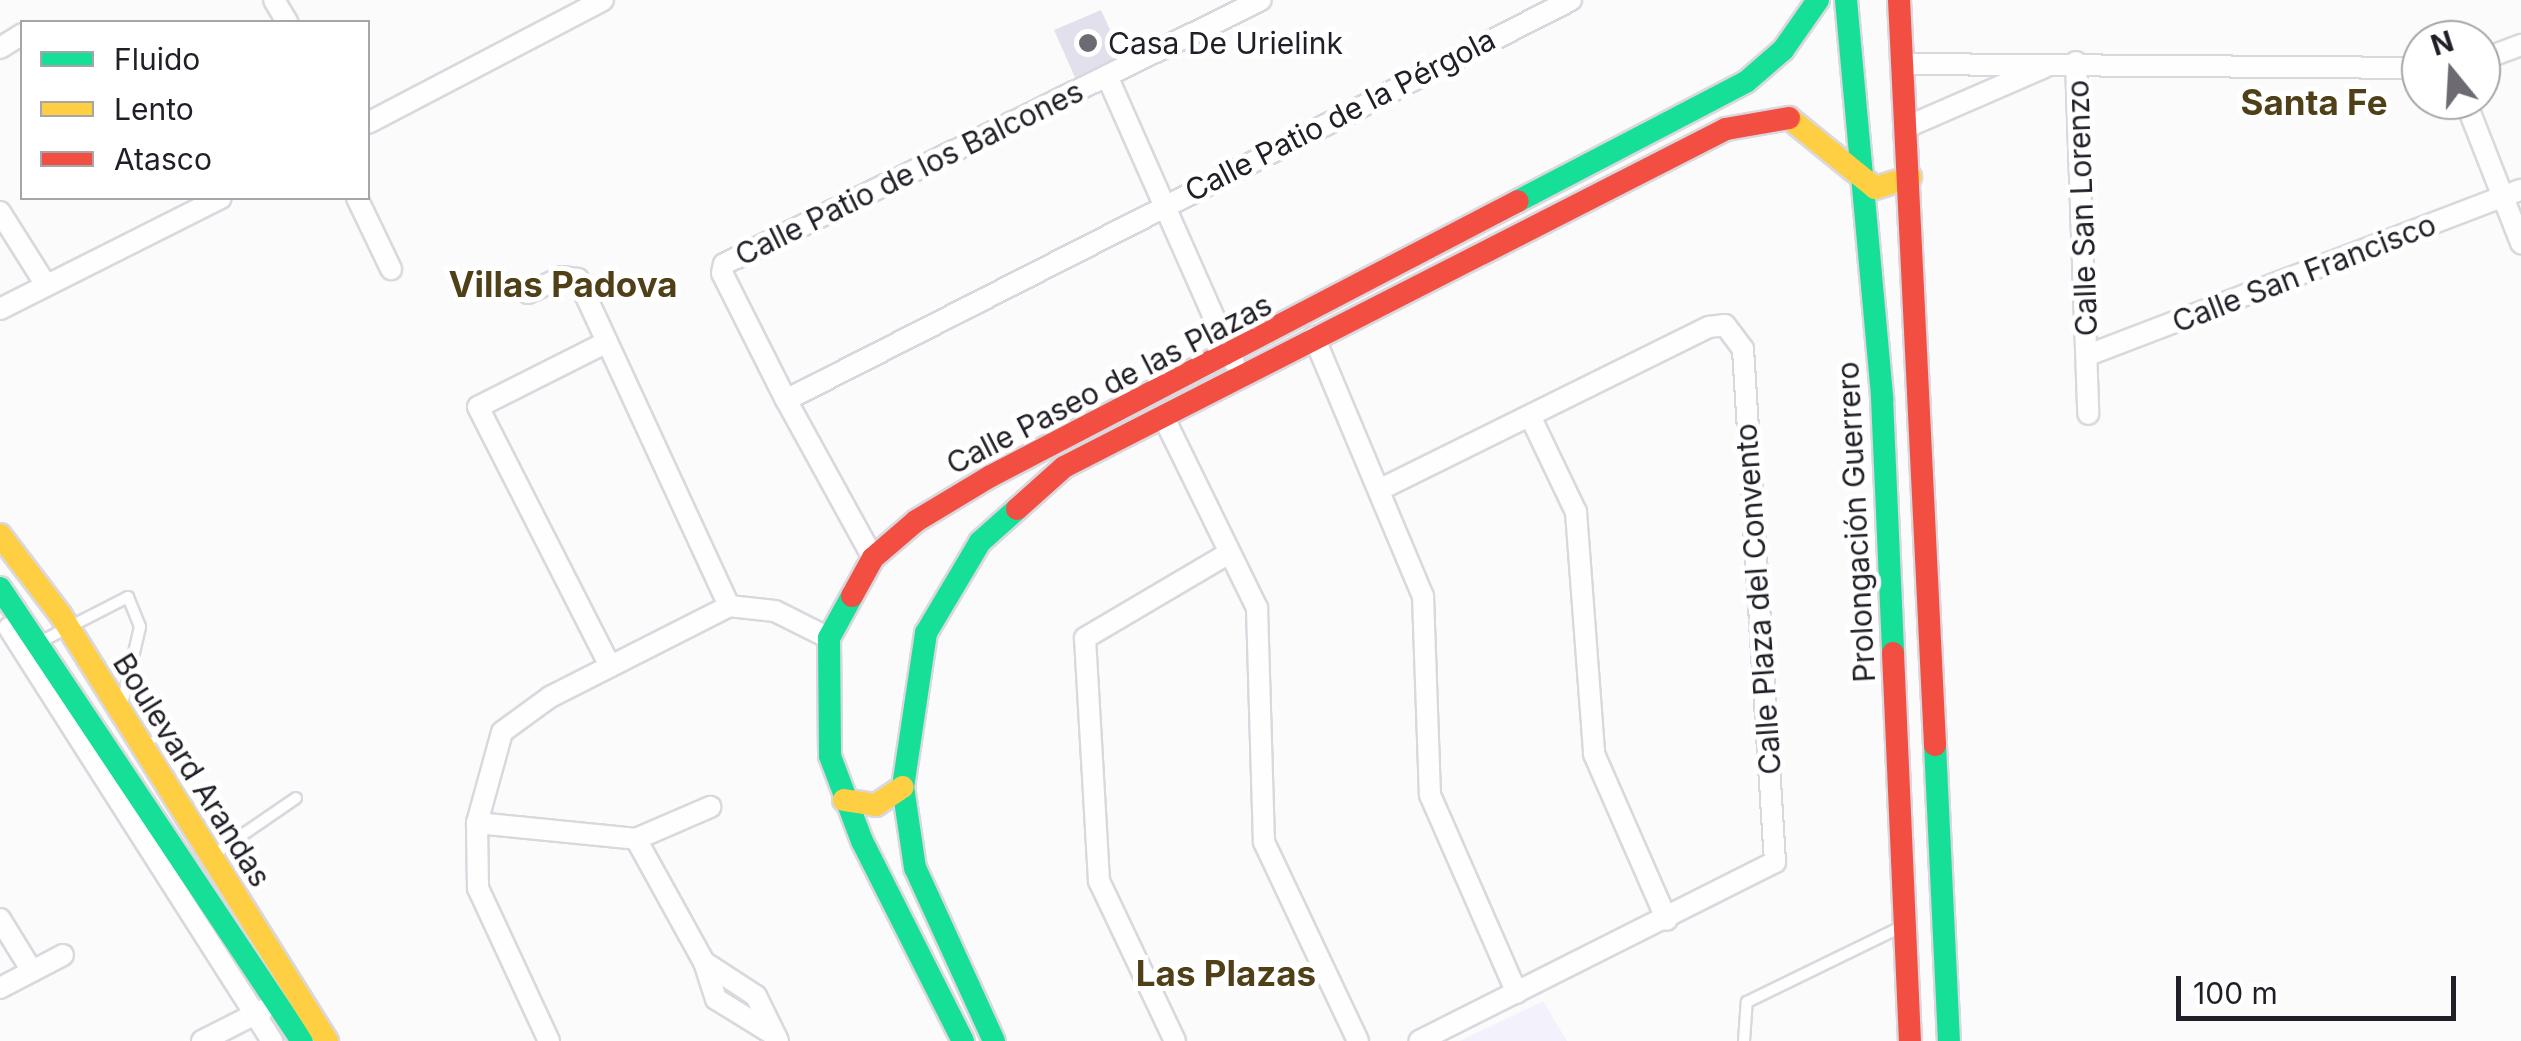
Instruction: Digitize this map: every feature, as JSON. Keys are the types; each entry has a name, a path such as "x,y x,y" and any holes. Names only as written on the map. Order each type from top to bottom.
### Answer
{"street":[{"path":"370,123 603,0"},
{"name":"Calle Patio de los Balcones","path":"786,400 722,269 1262,0"},
{"name":"Calle Patio de la Pérgola","path":"786,400 1163,204 1571,0"},
{"name":"Calle Paseo de las Plazas","path":"963,1041 844,800 830,756 829,638 873,558 946,503 1236,365 1746,82 1783,50 1818,0"},
{"name":"Prolongación Guerrero","path":"1846,0 1884,476 1910,1041"},
{"path":"1899,0 1909,126 1949,1041"},
{"path":"1904,64 2066,62 2401,68"},
{"path":"1909,126 2066,62"},
{"name":"Calle San Lorenzo","path":"2066,62 2088,354 2088,414"},
{"path":"1107,76 1236,365"},
{"name":"Calle Paseo de las Plazas","path":"994,1041 914,868 903,788 926,633 980,542 1064,467 1163,416 1236,365 1314,337 1752,119 1799,121 1862,177"},
{"path":"2475,120 2511,194 2521,243"},
{"path":"1862,177 1882,189 1910,178"},
{"name":"Calle San Francisco","path":"2088,354 2511,194"},
{"path":"0,309 218,200"},
{"path":"358,200 391,269"},
{"path":"0,212 46,285"},
{"path":"528,293 562,277 578,279 730,606"},
{"name":"Calle Plaza del Convento","path":"1382,488 1709,327 1725,325 1743,349 1775,862 1668,920 1419,1041"},
{"path":"1314,337 1382,488 1424,596 1430,795 1517,992"},
{"path":"606,342 478,407 610,666"},
{"path":"786,400 873,558"},
{"path":"1163,416 1226,556 1257,608 1263,650 1264,842 1358,1041"},
{"path":"1530,418 1576,512 1594,754 1668,920"},
{"path":"1884,476 1925,474"},
{"path":"946,503 980,542"},
{"name":"Boulevard Arandas","path":"0,535 10,563 67,628 211,856 287,997 298,1036"},
{"path":"1175,1041 1100,881 1085,638 1226,556"},
{"name":"Boulevard Arandas","path":"0,588 5,607 39,643 192,871 287,997"},
{"path":"549,1041 478,888 477,823 494,750 510,722 730,606 774,612 829,638"},
{"path":"5,607 71,725 254,1014 298,1036"},
{"path":"70,688 71,725"},
{"path":"844,800 876,805 903,788"},
{"path":"477,823 636,839 710,807"},
{"path":"636,839 704,962 711,989 727,1011 777,1039"},
{"path":"0,919 32,972"},
{"path":"0,988 64,955"},
{"path":"704,962 756,996 777,1039"},
{"path":"202,1041 287,997"}],"lane":[{"path":"39,643 119,599 134,604 139,649 119,710"},
{"path":"192,871 296,798"},
{"path":"1744,1041 1747,1002 1905,926"}],"shaded area":[{"path":"1543,1001 1567,1041 1460,1041"}],"building":[{"name":"Casa De Urielink","path":"1101,10 1123,58 1077,82 1054,30"}],"traffic: fast":[{"path":"1518,201 1746,82 1783,50 1818,0"},
{"path":"1846,0 1882,398 1893,653"},
{"path":"994,1041 915,868 903,787 926,633 980,542 1017,509"},
{"path":"0,588 302,1041"},
{"path":"852,596 829,638 830,756 862,841 963,1041"},
{"path":"1935,745 1949,1041"}],"traffic: slow":[{"path":"1789,118 1875,188 1910,177"},
{"path":"0,535 60,614 327,1041"},
{"path":"844,800 876,805 903,787"}],"traffic: jam":[{"path":"1899,0 1935,745"},
{"path":"1017,509 1064,467 1726,129 1789,118"},
{"path":"852,596 873,558 916,521 991,476 1518,201"},
{"path":"1893,653 1910,1041"}],"place":[{"name":"Casa De Urielink","path":"1088,43"}],"district":[{"name":"Santa Fe","path":"2314,102"},
{"name":"Villas Padova","path":"563,284"},
{"name":"Las Plazas","path":"1226,973"}]}
